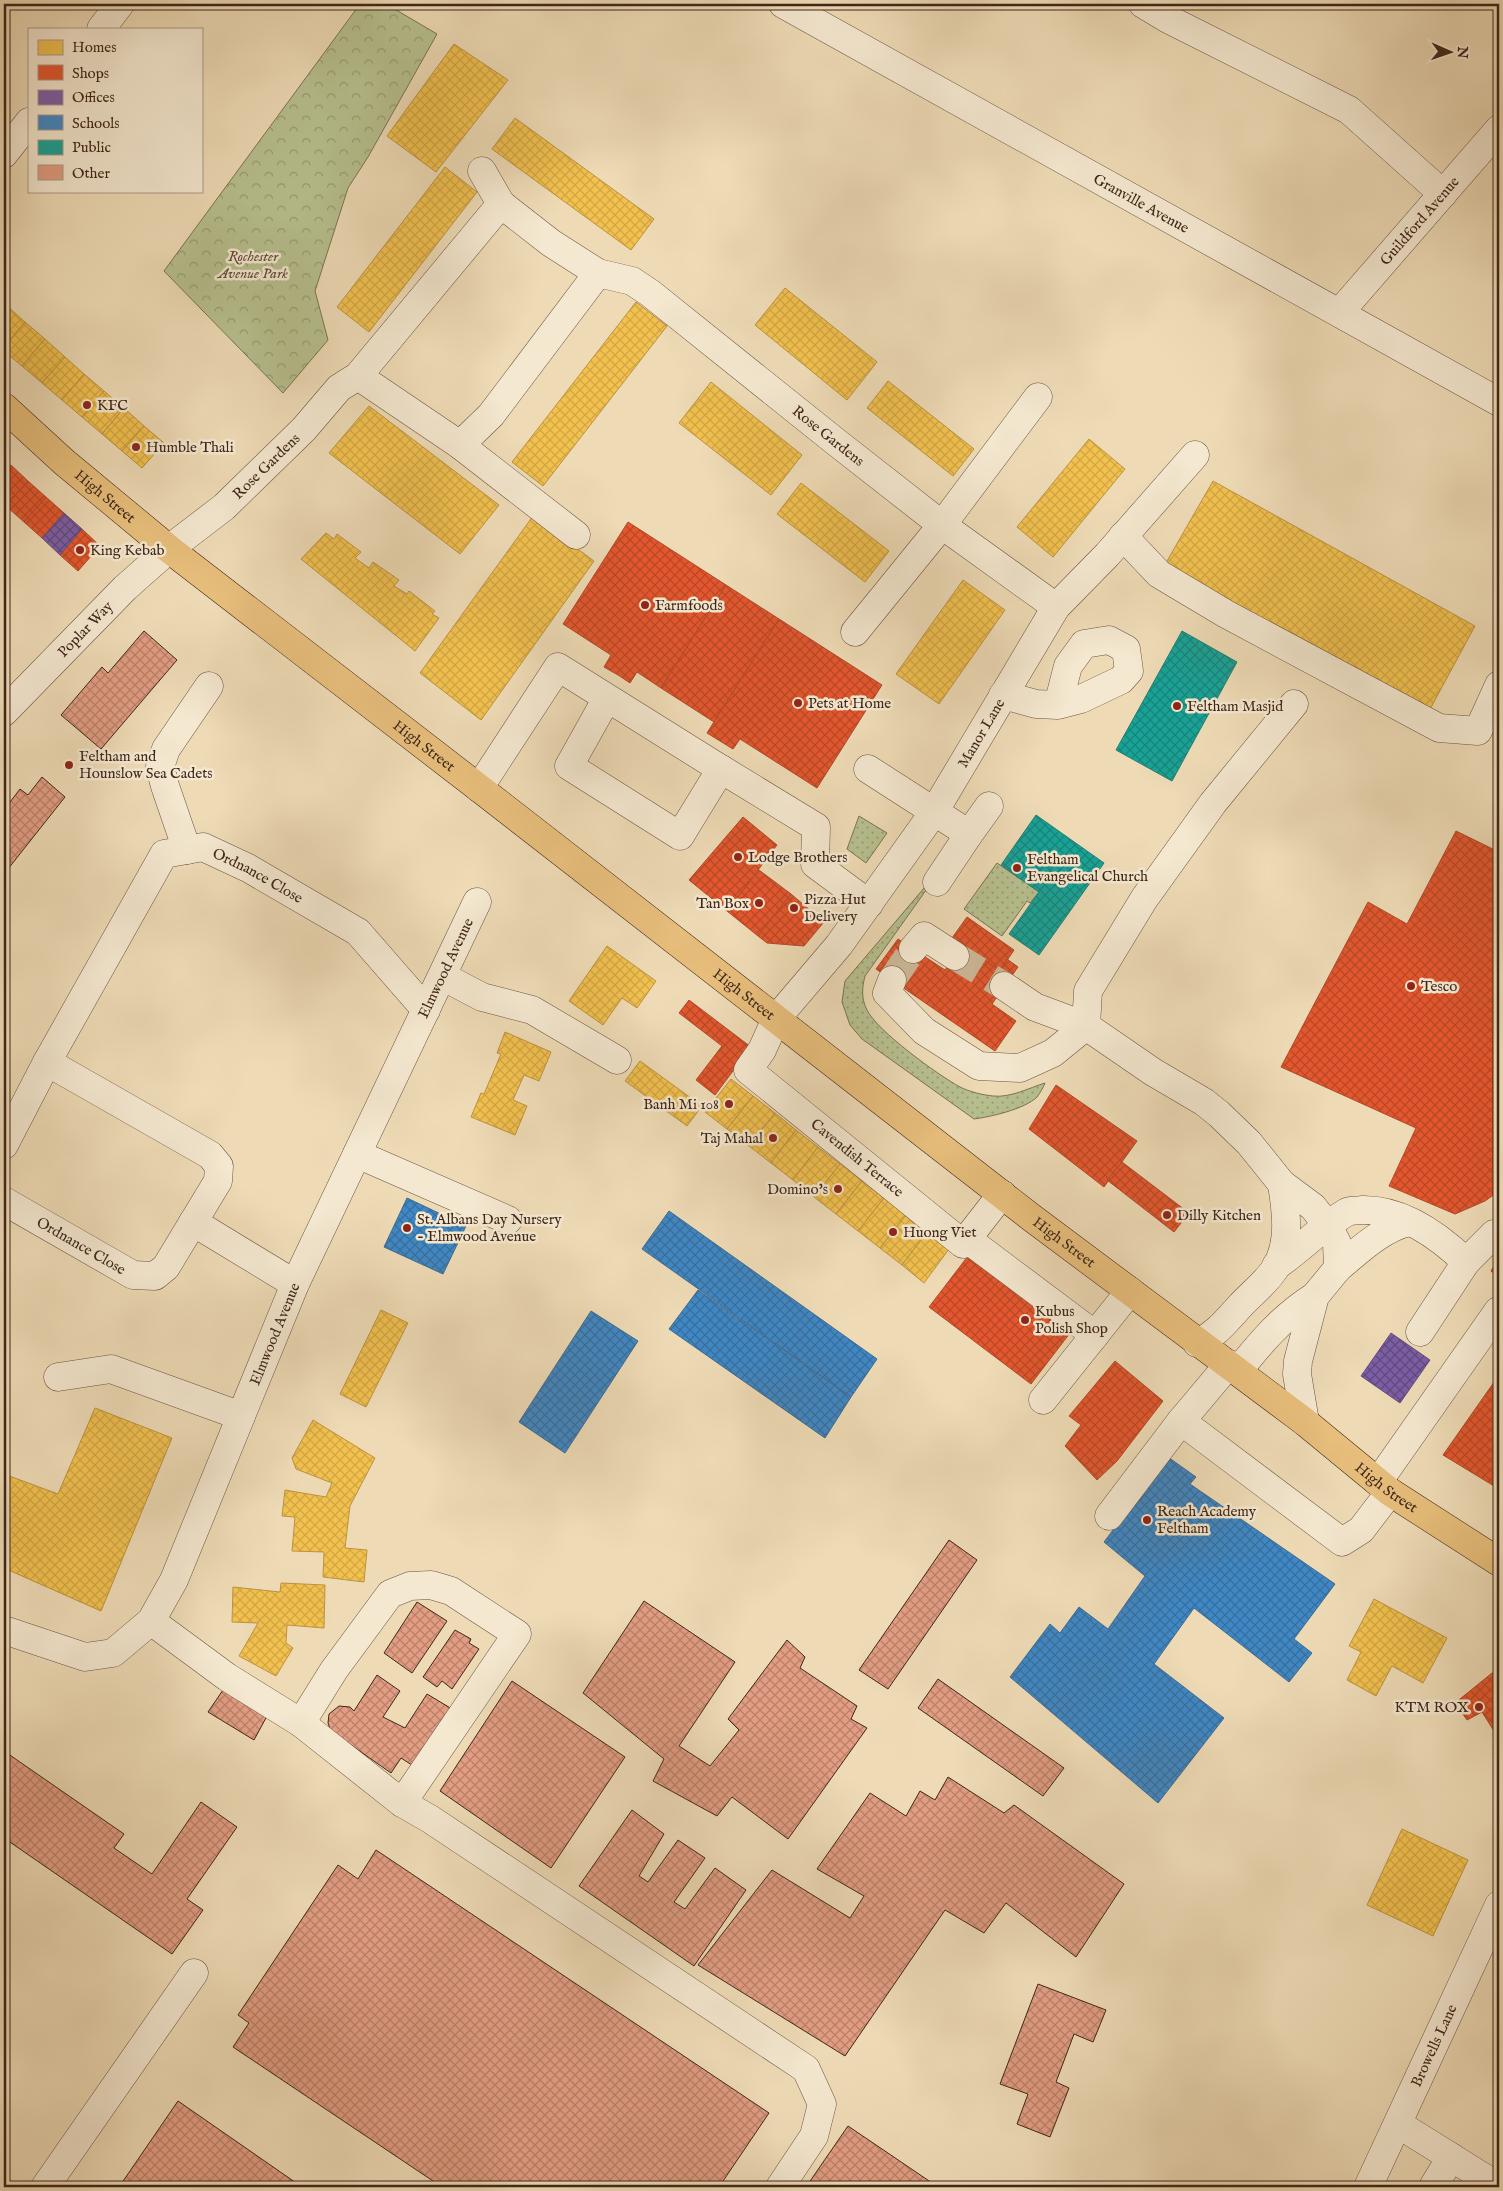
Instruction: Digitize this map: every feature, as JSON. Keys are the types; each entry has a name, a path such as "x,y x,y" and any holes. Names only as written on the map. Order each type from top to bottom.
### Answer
{"main road":[{"name":"High Street","path":"6,412 169,549 1002,1194 1305,1422 1384,1487 1499,1562"}],"street":[{"path":"102,28 120,4"},
{"name":"Granville Avenue","path":"783,4 1499,402"},
{"path":"1142,4 1168,19 1349,110 1443,194"},
{"path":"4,154 28,123"},
{"name":"Guildford Avenue","path":"1340,312 1499,129"},
{"name":"Rose Gardens","path":"482,171 501,204 551,243 598,273 632,281 650,293 942,525 1056,607"},
{"name":"Rose Gardens","path":"169,549 224,507 304,429 339,388 358,376 501,204"},
{"path":"460,445 491,415 598,273"},
{"path":"358,376 460,445 576,535"},
{"path":"855,632 942,525 1038,397"},
{"name":"Manor Lane","path":"776,1019 839,945 934,812 1056,607 1123,536 1195,455"},
{"path":"1123,536 1159,574 1226,614 1439,728 1478,731 1499,685"},
{"name":"Poplar Way","path":"4,712 116,597 169,549"},
{"path":"479,788 558,667 816,827 816,864 869,904"},
{"path":"187,850 164,786 160,767 166,748 209,686"},
{"path":"1003,695 1036,704 1058,705"},
{"path":"608,698 569,766 680,836 722,768"},
{"path":"892,980 887,993 924,1031 979,1066 1020,1068 1053,1053 1086,1026 1088,991 1144,899 1213,803 1294,704"},
{"path":"868,769 969,834"},
{"path":"937,882 989,806"},
{"name":"Ordnance Close","path":"4,1145 47,1062 164,854 202,847 248,868 358,932 426,1010"},
{"name":"Elmwood Avenue","path":"5,1632 85,1657 113,1653 151,1621 174,1580 295,1284 477,902"},
{"path":"913,949 924,936 955,956"},
{"path":"442,976 482,997 532,1010 617,1060"},
{"path":"1004,986 1035,1007 1086,1026 1153,1072 1204,1102 1219,1114 1248,1142 1282,1184 1313,1207 1328,1226 1336,1243 1338,1268"},
{"name":"Cavendish Terrace","path":"776,1019 762,1050 748,1070 963,1244 967,1239"},
{"name":"Ordnance Close","path":"4,1202 133,1275 155,1276 166,1267 218,1182 219,1166 210,1155 47,1062"},
{"path":"357,1154 508,1220"},
{"path":"1276,1266 1285,1242 1287,1227 1282,1184"},
{"path":"1002,1194 967,1239 1094,1335"},
{"path":"1197,1342 1208,1338 1222,1326 1276,1266 1349,1211 1373,1210 1393,1214 1448,1244 1466,1262"},
{"path":"193,1222 295,1284"},
{"path":"1109,1516 1181,1422 1233,1368 1275,1327 1315,1296 1338,1268 1373,1239 1395,1226 1409,1222"},
{"path":"1420,1332 1466,1262 1494,1234"},
{"path":"1043,1400 1130,1291"},
{"path":"1305,1422 1297,1374 1298,1361 1315,1296"},
{"path":"1181,1422 1342,1542 1361,1530 1384,1487 1498,1310"},
{"path":"58,1377 111,1369 241,1416"},
{"path":"301,1723 334,1670 390,1594 410,1586 431,1586 450,1591 517,1634 402,1803"},
{"path":"151,1621 227,1677 301,1723 402,1803 430,1819 806,2068 822,2104 814,2136 780,2187"},
{"name":"Browells Lane","path":"1368,2187 1499,1904"},
{"path":"45,2187 194,1973"},
{"path":"1398,2124 1499,2187"},
{"path":"1433,2187 1451,2157"}],"green space":[{"name":"Rochester Avenue Park","path":"360,4 386,4 437,34 368,157 348,188 315,291 328,340 283,393 164,271"},
{"path":"859,816 887,833 866,863 847,849"},
{"path":"997,863 1039,892 1030,903 1027,901 1002,936 964,909"},
{"path":"929,886 865,976 863,993 865,1006 873,1019 909,1052 964,1089 981,1094 999,1096 1013,1094 1045,1083 1037,1097 1016,1109 974,1119 862,1039 850,1025 842,1002 845,981 925,887"}],"building: Homes":[{"path":"454,44 508,80 436,172 387,136"},
{"path":"515,118 654,219 631,250 492,149"},
{"path":"445,167 477,192 369,332 337,307"},
{"path":"785,288 877,362 847,400 755,325"},
{"path":"636,302 667,326 543,486 512,462"},
{"path":"6,305 25,322 4,347 4,307"},
{"path":"25,322 45,339 22,366 4,351 4,347"},
{"path":"45,339 65,357 42,383 22,366"},
{"path":"65,357 84,374 62,400 42,383"},
{"path":"84,374 104,391 82,417 62,400"},
{"path":"888,381 974,449 953,476 867,408"},
{"path":"711,382 802,455 771,495 679,423"},
{"path":"104,391 124,408 102,434 82,417"},
{"path":"369,406 499,505 460,554 329,453"},
{"path":"124,408 144,426 122,451 102,434"},
{"path":"144,426 164,443 142,468 122,451"},
{"path":"1089,439 1125,469 1053,557 1017,527"},
{"path":"1213,481 1475,626 1429,711 1163,568"},
{"path":"801,483 889,551 865,582 777,514"},
{"path":"533,516 594,561 481,720 420,673"},
{"path":"326,533 334,539 337,534 361,552 355,558 369,568 373,562 399,580 394,586 407,594 409,591 435,611 432,614 439,618 415,651 301,559"},
{"path":"963,580 1005,610 939,704 896,674"},
{"path":"607,946 656,981 637,1008 622,998 603,1025 569,1001"},
{"path":"505,1032 551,1052 539,1081 524,1075 513,1100 527,1106 515,1135 471,1117 481,1093 484,1094 501,1054 497,1053"},
{"path":"640,1061 702,1106 687,1126 625,1081"},
{"path":"731,1079 753,1096 727,1129 705,1112"},
{"path":"753,1096 775,1113 749,1146 727,1129"},
{"path":"775,1113 796,1130 771,1163 749,1146"},
{"path":"796,1130 818,1147 793,1180 771,1163"},
{"path":"818,1147 840,1164 814,1197 793,1180"},
{"path":"840,1164 862,1181 836,1214 814,1197"},
{"path":"862,1181 884,1198 858,1231 836,1214"},
{"path":"884,1198 906,1215 880,1248 858,1231"},
{"path":"906,1215 927,1232 902,1265 880,1248"},
{"path":"927,1232 949,1249 924,1283 902,1265"},
{"path":"381,1310 408,1323 366,1407 340,1394"},
{"path":"95,1408 172,1438 101,1611 4,1568 4,1474 58,1494"},
{"path":"313,1420 375,1458 350,1506 345,1548 367,1550 364,1582 323,1577 324,1552 292,1551 295,1517 282,1516 285,1490 326,1497 332,1483 296,1469 292,1458"},
{"path":"281,1583 325,1585 324,1628 287,1625 286,1643 293,1648 276,1676 239,1656 258,1623 232,1622 233,1587 280,1592"},
{"path":"1374,1599 1447,1638 1423,1683 1392,1666 1376,1696 1347,1680 1361,1652 1349,1646"},
{"path":"1402,1829 1468,1860 1433,1936 1367,1905"}],"building: Shops":[{"path":"11,465 28,481 6,506 4,504 4,472"},
{"path":"28,481 46,497 24,522 6,506"},
{"path":"46,497 64,513 42,538 24,522"},
{"name":"Farmfoods","path":"628,522 726,585 661,688 637,672 630,683 604,667 611,655 563,624"},
{"path":"82,529 100,546 78,571 60,555"},
{"path":"726,585 779,619 714,722 661,688"},
{"name":"Pets at Home","path":"779,619 882,685 817,788 740,739 733,749 707,733"},
{"name":"Lodge Brothers","path":"743,817 777,845 727,911 689,880"},
{"name":"Tesco","path":"1456,831 1499,852 1499,1191 1485,1201 1455,1214 1389,1186 1416,1128 1281,1067 1368,902 1407,924"},
{"name":"Tan Box","path":"759,870 791,894 758,936 727,911"},
{"name":"Pizza Hut Delivery","path":"791,894 824,922 804,946 767,943 758,936"},
{"path":"967,917 1014,950 1000,971 952,938"},
{"path":"898,939 945,970 962,945 1000,971 1007,959 1018,967 992,1004 1016,1021 995,1051 876,969"},
{"path":"689,1000 751,1047 715,1095 696,1080 722,1046 679,1013"},
{"path":"1056,1085 1137,1141 1104,1187 1029,1129"},
{"path":"1122,1162 1189,1213 1174,1232 1107,1180"},
{"path":"968,1256 1070,1333 1031,1384 929,1307"},
{"path":"1499,1258 1499,1277 1491,1271"},
{"path":"1115,1361 1163,1401 1117,1461 1097,1480 1065,1446 1081,1425 1069,1416"},
{"path":"1499,1375 1499,1489 1443,1455"},
{"name":"KTM ROX","path":"1497,1669 1499,1671 1499,1739 1482,1712 1467,1720 1455,1703"}],"building: Offices":[{"path":"64,513 82,529 60,555 42,538"},
{"path":"1391,1333 1430,1360 1400,1403 1361,1376"}],"building: Schools":[{"name":"St. Albans Day Nursery - Elmwood Avenue","path":"407,1198 466,1226 443,1274 384,1247"},
{"path":"669,1211 877,1359 851,1397 642,1249"},
{"path":"698,1290 851,1397 825,1438 669,1329"},
{"path":"591,1311 638,1341 565,1453 519,1422"},
{"path":"1168,1457 1196,1477 1190,1484 1335,1584 1294,1639 1312,1653 1289,1682 1194,1608 1154,1664 1224,1718 1158,1803 1010,1677 1050,1624 1060,1633 1079,1607 1108,1629 1145,1576 1104,1542"}],"building: Public":[{"name":"Feltham Masjid","path":"1182,631 1237,662 1172,781 1116,750"},
{"path":"1036,815 1104,863 1039,955 1009,934 1039,892 1001,865"}],"building: Other":[{"path":"144,631 177,660 101,749 61,715 102,667 108,673"},
{"path":"42,777 65,797 4,874 4,810 20,789 28,795"},
{"path":"949,1540 977,1560 888,1689 859,1670"},
{"path":"644,1601 735,1662 679,1746 710,1766 739,1730 728,1719 787,1640 805,1657 800,1668 857,1706 851,1719 867,1728 788,1839 732,1797 717,1816 653,1781 664,1759 583,1693"},
{"path":"417,1602 447,1621 412,1673 384,1653"},
{"path":"455,1630 471,1639 469,1643 479,1649 452,1689 442,1681 437,1687 423,1677"},
{"path":"377,1675 400,1691 383,1717 405,1728 427,1694 452,1709 415,1767 401,1758 391,1773 331,1731 328,1723 329,1714 339,1706 350,1707 354,1711"},
{"path":"938,1679 1064,1768 1043,1796 918,1708"},
{"path":"512,1681 625,1757 551,1868 440,1791"},
{"path":"223,1690 267,1716 254,1740 208,1712"},
{"path":"4,1751 124,1834 114,1848 152,1874 201,1802 237,1827 187,1899 203,1910 172,1954 4,1838"},
{"path":"948,1777 1004,1813 1014,1805 1124,1884 1076,1957 1006,1903 984,1933 945,1910 845,2056 698,1965 772,1870 850,1918 864,1896 817,1869 870,1793 906,1816 920,1791 935,1800"},
{"path":"632,1810 664,1834 639,1876 648,1882 678,1840 705,1858 674,1902 685,1909 715,1868 746,1890 694,1966 579,1886"},
{"path":"376,1850 769,2113 719,2187 442,2187 233,2047 249,2023 238,2015 338,1865 358,1879"},
{"path":"1038,1984 1106,2010 1093,2042 1074,2034 1056,2082 1069,2088 1050,2137 1017,2124 1028,2094 1000,2084"},
{"path":"178,2101 302,2187 119,2187"},
{"path":"848,2126 938,2187 806,2187"}],"tunnel":[{"path":"892,980 913,949"},
{"path":"955,956 1004,986"}],"place":[{"name":"KFC","path":"87,405"},
{"name":"Humble Thali","path":"136,447"},
{"name":"King Kebab","path":"80,550"},
{"name":"Farmfoods","path":"645,605"},
{"name":"Pets at Home","path":"798,703"},
{"name":"Feltham Masjid","path":"1177,706"},
{"name":"Feltham and Hounslow Sea Cadets","path":"69,765"},
{"name":"Lodge Brothers","path":"738,857"},
{"name":"Feltham Evangelical Church","path":"1017,868"},
{"name":"Tan Box","path":"759,903"},
{"name":"Pizza Hut Delivery","path":"794,908"},
{"name":"Tesco","path":"1411,986"},
{"name":"Banh Mi 108","path":"729,1104"},
{"name":"Taj Mahal","path":"773,1138"},
{"name":"Domino's","path":"838,1189"},
{"name":"Dilly Kitchen","path":"1167,1215"},
{"name":"St. Albans Day Nursery - Elmwood Avenue","path":"407,1228"},
{"name":"Huong Viet","path":"893,1232"},
{"name":"Kubus Polish Shop","path":"1025,1320"},
{"name":"Reach Academy Feltham","path":"1147,1520"},
{"name":"KTM ROX","path":"1479,1707"}]}
